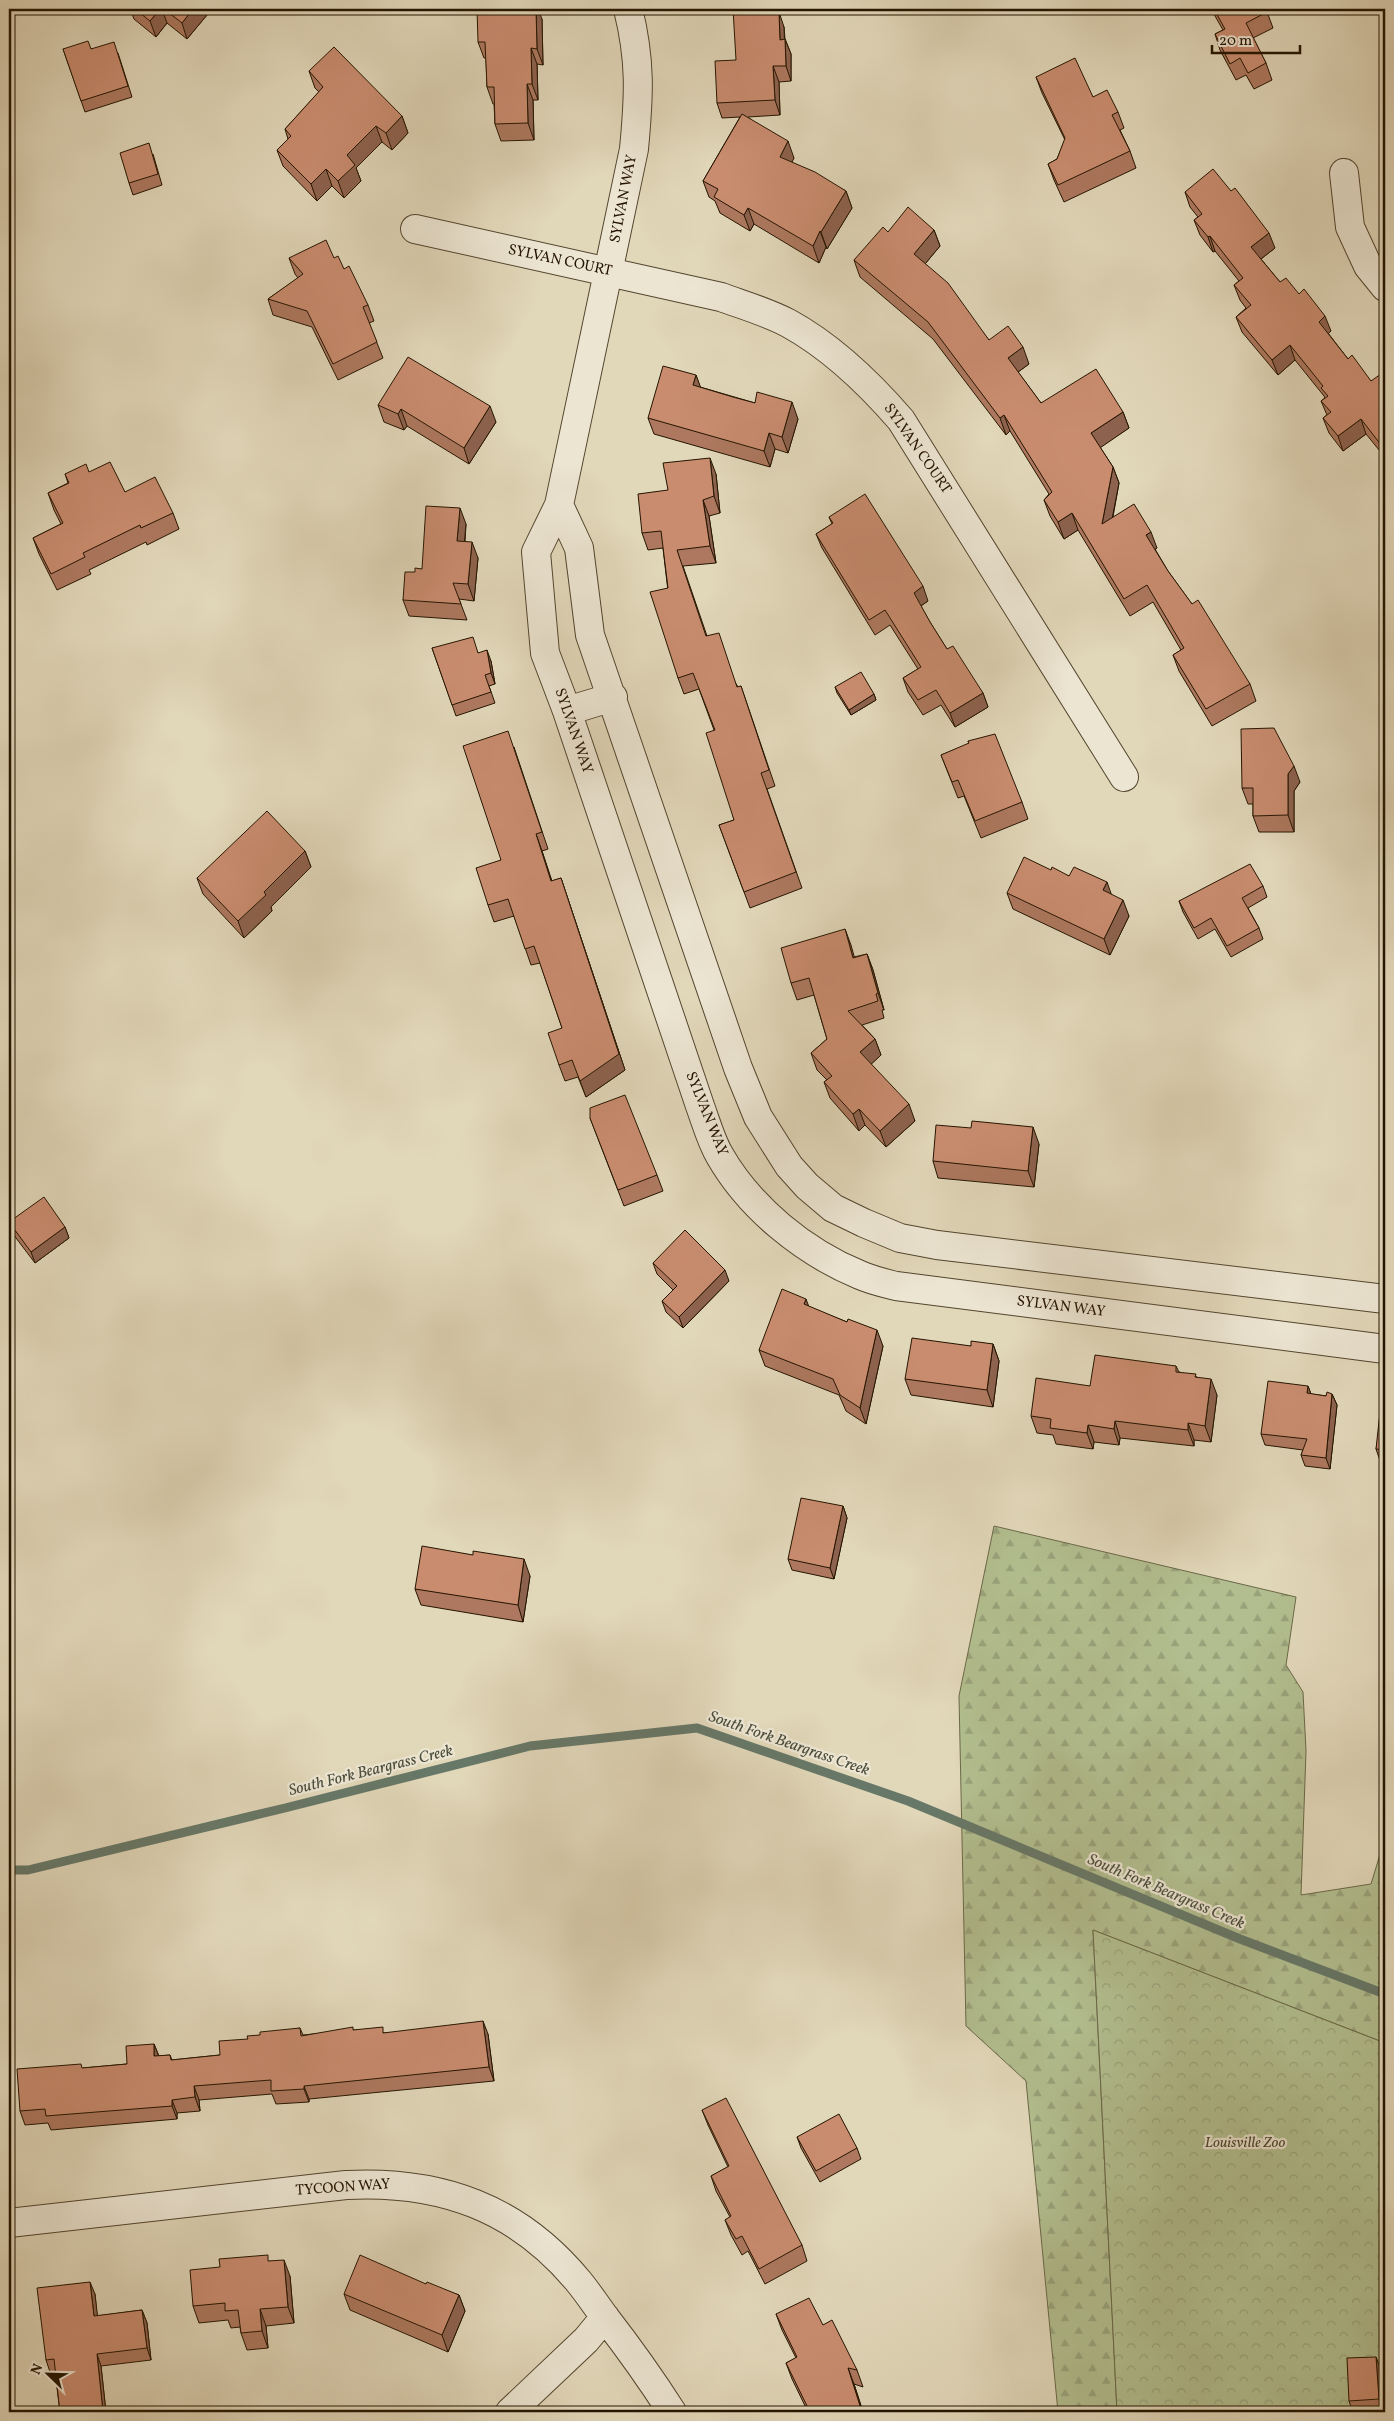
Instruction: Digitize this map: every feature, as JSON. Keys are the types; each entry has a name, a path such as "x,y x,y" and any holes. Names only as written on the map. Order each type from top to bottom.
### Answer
{"street":[{"name":"SYLVAN WAY","path":"628,9 635,38 639,97 634,149 559,505 536,552 545,653 567,711 697,1096 720,1155 757,1205 804,1244 845,1269 861,1276 896,1286 1385,1349"},
{"path":"1344,173 1350,227 1368,266 1385,287"},
{"name":"SYLVAN COURT","path":"415,229 721,297 788,323 841,360 878,393 901,420 934,469 1124,777"},
{"path":"559,505 579,548 590,635 738,1068 758,1118 789,1166 807,1186 833,1208 900,1238 937,1245 1385,1299"},
{"path":"567,711 612,697"},
{"name":"TYCOON WAY","path":"9,2223 346,2185 382,2183 416,2186 448,2194 480,2206 508,2220 534,2237 579,2282 638,2360 672,2412"},
{"path":"510,2412 586,2340 605,2317"}],"green space":[{"path":"994,1526 1296,1597 1286,1665 1303,1692 1306,1751 1301,1895 1371,1884 1385,1838 1385,2043 1093,1930 1117,2412 1058,2412 1026,2081 966,2026 959,1696"},
{"name":"Louisville Zoo","path":"1093,1930 1385,2043 1385,2412 1117,2412"}],"building":[{"path":"135,9 160,9 150,21"},
{"path":"164,9 193,9 182,23"},
{"path":"477,9 536,9 537,49 531,48 532,84 527,84 528,123 495,124 494,87 487,87 485,42 478,42"},
{"path":"733,9 771,9 771,13 779,12 780,40 785,39 786,66 773,66 775,100 717,103 715,61 736,60"},
{"path":"1214,9 1266,9 1267,12 1246,23 1266,63 1248,73 1240,58 1230,64 1215,34 1225,29"},
{"path":"88,41 91,49 114,42 128,86 81,101 63,49"},
{"path":"334,47 402,116 386,133 376,126 347,155 355,165 338,181 326,169 311,184 277,150 291,136 285,129 323,87 309,71"},
{"path":"1075,58 1093,97 1107,90 1118,112 1112,115 1130,151 1058,185 1048,164 1057,159 1065,138 1036,77"},
{"path":"742,114 788,141 780,157 815,172 846,191 820,231 813,246 748,208 744,215 714,197 718,189 703,181"},
{"path":"149,143 158,174 129,183 120,153"},
{"path":"1213,169 1231,191 1235,188 1269,233 1251,247 1280,282 1286,278 1299,294 1304,289 1325,316 1319,322 1348,359 1352,355 1371,381 1381,374 1385,381 1385,450 1361,419 1338,436 1323,418 1331,412 1321,401 1328,396 1321,388 1323,386 1290,345 1272,360 1236,317 1251,305 1234,285 1243,278 1210,236 1208,237 1194,220 1202,214 1185,192"},
{"path":"908,207 934,230 914,254 948,283 989,340 1008,326 1023,347 1008,358 1041,403 1096,369 1123,412 1091,433 1113,467 1102,524 1134,504 1151,532 1146,535 1168,571 1192,604 1198,600 1250,684 1206,709 1173,655 1184,648 1147,585 1124,599 1072,513 1058,522 1044,500 1052,492 1004,415 1000,418 928,322 854,260 883,227 888,232"},
{"path":"326,240 334,258 338,256 344,269 349,266 368,305 363,307 377,342 333,364 307,311 268,299 303,274 289,258"},
{"path":"408,357 490,406 464,448 401,409 398,414 378,405"},
{"path":"663,366 696,375 693,385 733,397 755,403 757,392 792,402 782,437 769,433 764,451 648,418"},
{"path":"710,458 714,496 703,500 710,546 677,550 706,636 719,633 737,687 741,686 769,770 761,773 796,872 744,892 719,825 734,820 706,733 715,730 693,673 678,678 650,592 668,588 661,531 642,533 638,494 668,490 663,463"},
{"path":"110,462 125,492 155,477 173,513 141,528 140,525 83,553 85,557 51,574 33,538 63,523 48,493 69,483 65,474 86,464 89,472"},
{"path":"865,494 923,586 914,593 930,622 947,649 953,646 983,693 950,713 936,690 918,700 903,678 921,667 885,610 869,620 816,534 833,523 829,517"},
{"path":"426,506 460,508 457,541 472,542 468,584 453,583 461,604 403,600 405,572 415,572 415,568 422,569"},
{"path":"473,637 478,653 487,650 491,673 485,675 491,692 452,705 432,648"},
{"path":"861,672 874,694 849,710 835,687"},
{"path":"1274,728 1294,766 1288,774 1288,815 1253,816 1253,788 1242,788 1241,729"},
{"path":"508,731 542,832 536,834 551,881 561,878 619,1054 580,1081 572,1060 559,1065 548,1033 562,1028 534,946 525,949 508,899 488,905 476,868 501,860 463,746"},
{"path":"995,734 1022,802 975,821 958,780 952,782 941,755 969,743 968,741"},
{"path":"267,811 305,851 264,892 266,895 238,921 197,878"},
{"path":"1024,857 1051,870 1052,867 1069,876 1074,867 1107,882 1103,890 1123,900 1104,939 1007,893"},
{"path":"1250,864 1263,886 1242,898 1259,928 1227,946 1211,918 1194,928 1179,901"},
{"path":"845,929 853,958 867,954 878,993 876,994 878,1001 848,1011 875,1039 860,1052 909,1104 880,1131 859,1109 853,1114 824,1082 832,1076 811,1053 827,1039 809,978 791,983 781,948"},
{"path":"625,1095 657,1175 618,1190 590,1118 590,1108"},
{"path":"972,1121 1033,1127 1028,1171 933,1161 936,1125 971,1128"},
{"path":"44,1197 65,1227 31,1252 9,1222"},
{"path":"685,1230 725,1270 679,1317 662,1301 677,1286 653,1263"},
{"path":"782,1289 806,1299 804,1304 847,1322 848,1319 877,1330 860,1408 840,1395 833,1379 759,1350"},
{"path":"912,1338 971,1346 971,1341 993,1344 987,1390 905,1379"},
{"path":"1095,1355 1176,1366 1176,1372 1196,1374 1195,1377 1211,1379 1205,1426 1188,1423 1188,1430 1115,1421 1114,1429 1088,1425 1087,1433 1050,1428 1051,1419 1031,1416 1036,1378 1090,1386"},
{"path":"1268,1381 1308,1386 1307,1393 1326,1396 1327,1392 1332,1394 1326,1458 1301,1455 1307,1439 1261,1434"},
{"path":"1381,1403 1385,1403 1385,1450 1376,1449"},
{"path":"801,1498 843,1506 830,1568 788,1559"},
{"path":"422,1546 473,1555 473,1551 524,1559 518,1605 415,1589"},
{"path":"483,2021 489,2067 304,2086 304,2089 271,2091 271,2080 194,2086 195,2097 172,2100 172,2106 46,2116 45,2109 20,2111 17,2069 81,2064 82,2068 127,2064 126,2046 154,2044 154,2056 170,2055 171,2060 220,2055 219,2041 248,2039 247,2036 260,2035 260,2032 300,2028 301,2036 353,2027 353,2030 383,2027 383,2033"},
{"path":"726,2098 802,2245 759,2269 742,2236 736,2239 725,2220 731,2216 711,2176 729,2166 702,2110"},
{"path":"839,2114 857,2148 816,2171 797,2137"},
{"path":"268,2255 268,2261 284,2260 288,2307 260,2309 262,2331 241,2333 238,2310 225,2311 225,2303 193,2306 190,2270 220,2267 219,2259"},
{"path":"360,2255 426,2284 427,2282 459,2295 442,2335 344,2294"},
{"path":"90,2282 94,2316 142,2310 147,2348 97,2354 103,2412 60,2412 54,2359 46,2360 37,2288"},
{"path":"809,2298 823,2325 832,2320 857,2370 848,2368 862,2412 810,2412 786,2363 797,2357 776,2314"},
{"path":"1376,2357 1379,2399 1349,2401 1347,2358"}],"waterway":[{"name":"South Fork Beargrass Creek","path":"9,1870 28,1870 530,1746 697,1728 908,1801 1240,1939 1385,1994"}]}
